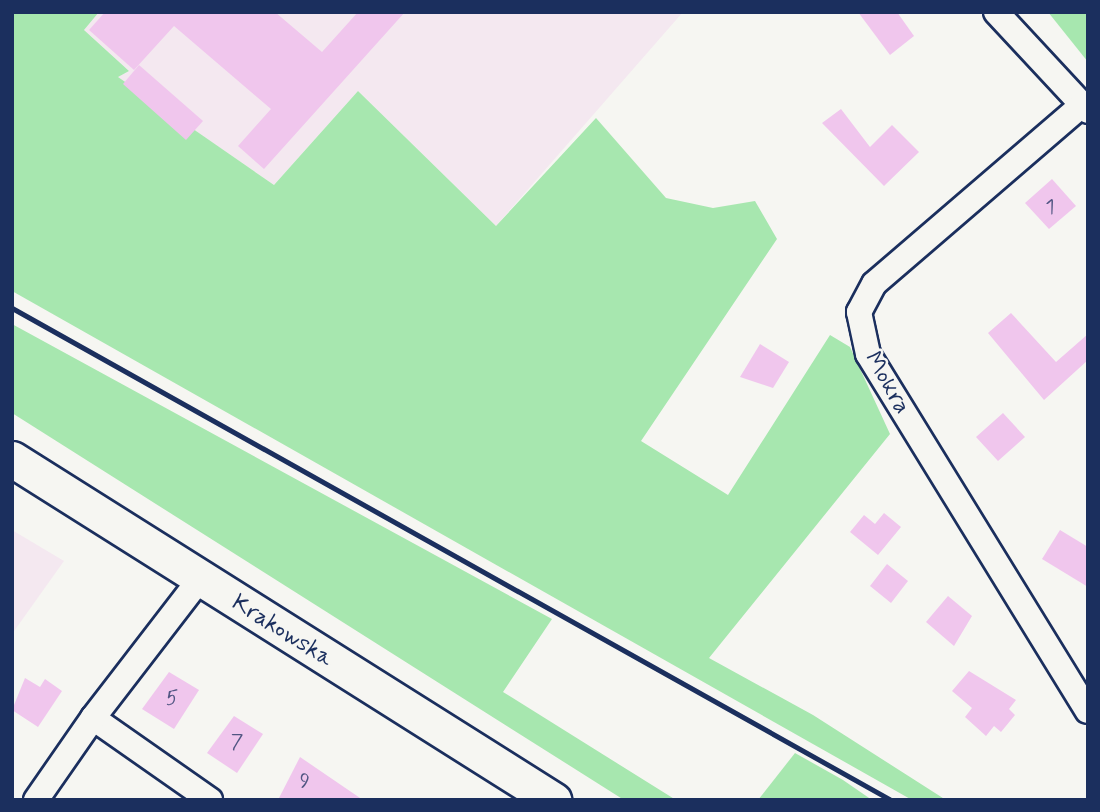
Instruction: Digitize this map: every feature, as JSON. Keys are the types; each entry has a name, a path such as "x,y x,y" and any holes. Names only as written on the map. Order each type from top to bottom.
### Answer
{"main road":[{"name":"Krakowska","path":"12,459 553,800"}],"street":[{"path":"996,12 1085,108"},
{"name":"Mokra","path":"1085,108 874,284 859,313 869,355 1088,711"},
{"path":"36,800 93,719 200,579"},
{"path":"93,719 210,800"}],"shaded area":[{"path":"99,12 683,12 496,226 358,91 274,185 117,77 129,71 84,30"},
{"path":"12,530 64,561 12,634"}],"green space":[{"path":"12,12 99,12 84,30 129,71 118,77 274,185 358,91 496,226 596,118 666,198 713,208 755,201 777,239 641,441 728,495 830,335 850,347 890,434 709,658 813,715 946,800 912,800 12,291"},
{"path":"1048,12 1088,12 1088,62"},
{"path":"12,324 552,619 503,692 676,800 624,800 12,413"},
{"path":"795,753 843,780 872,800 758,800"}],"building":[{"path":"105,12 275,12 322,52 358,12 405,12 264,169 238,146 271,109 174,26 134,70 89,30"},
{"path":"858,12 897,12 914,36 890,55"},
{"path":"139,65 203,121 186,140 123,84"},
{"path":"841,109 870,147 892,125 919,152 884,186 822,123"},
{"path":"1052,179 1076,206 1049,229 1025,203"},
{"path":"1011,313 1056,362 1088,334 1088,360 1044,400 988,333"},
{"path":"760,344 789,362 773,388 740,377"},
{"path":"1003,413 1025,437 998,461 976,437"},
{"path":"884,513 901,527 878,555 850,532 864,515 875,524"},
{"path":"1060,530 1088,547 1088,587 1042,559"},
{"path":"887,564 908,581 891,603 870,586"},
{"path":"948,596 972,616 954,646 926,622"},
{"path":"969,671 1016,700 1009,709 1015,715 1001,732 994,726 986,736 965,717 972,708 952,691"},
{"path":"169,672 199,690 174,729 142,709"},
{"path":"25,678 40,687 45,679 62,691 38,727 12,710"},
{"path":"234,716 263,734 237,773 207,753"},
{"path":"300,757 363,800 278,800"}],"railway":[{"path":"12,308 891,800"}]}
